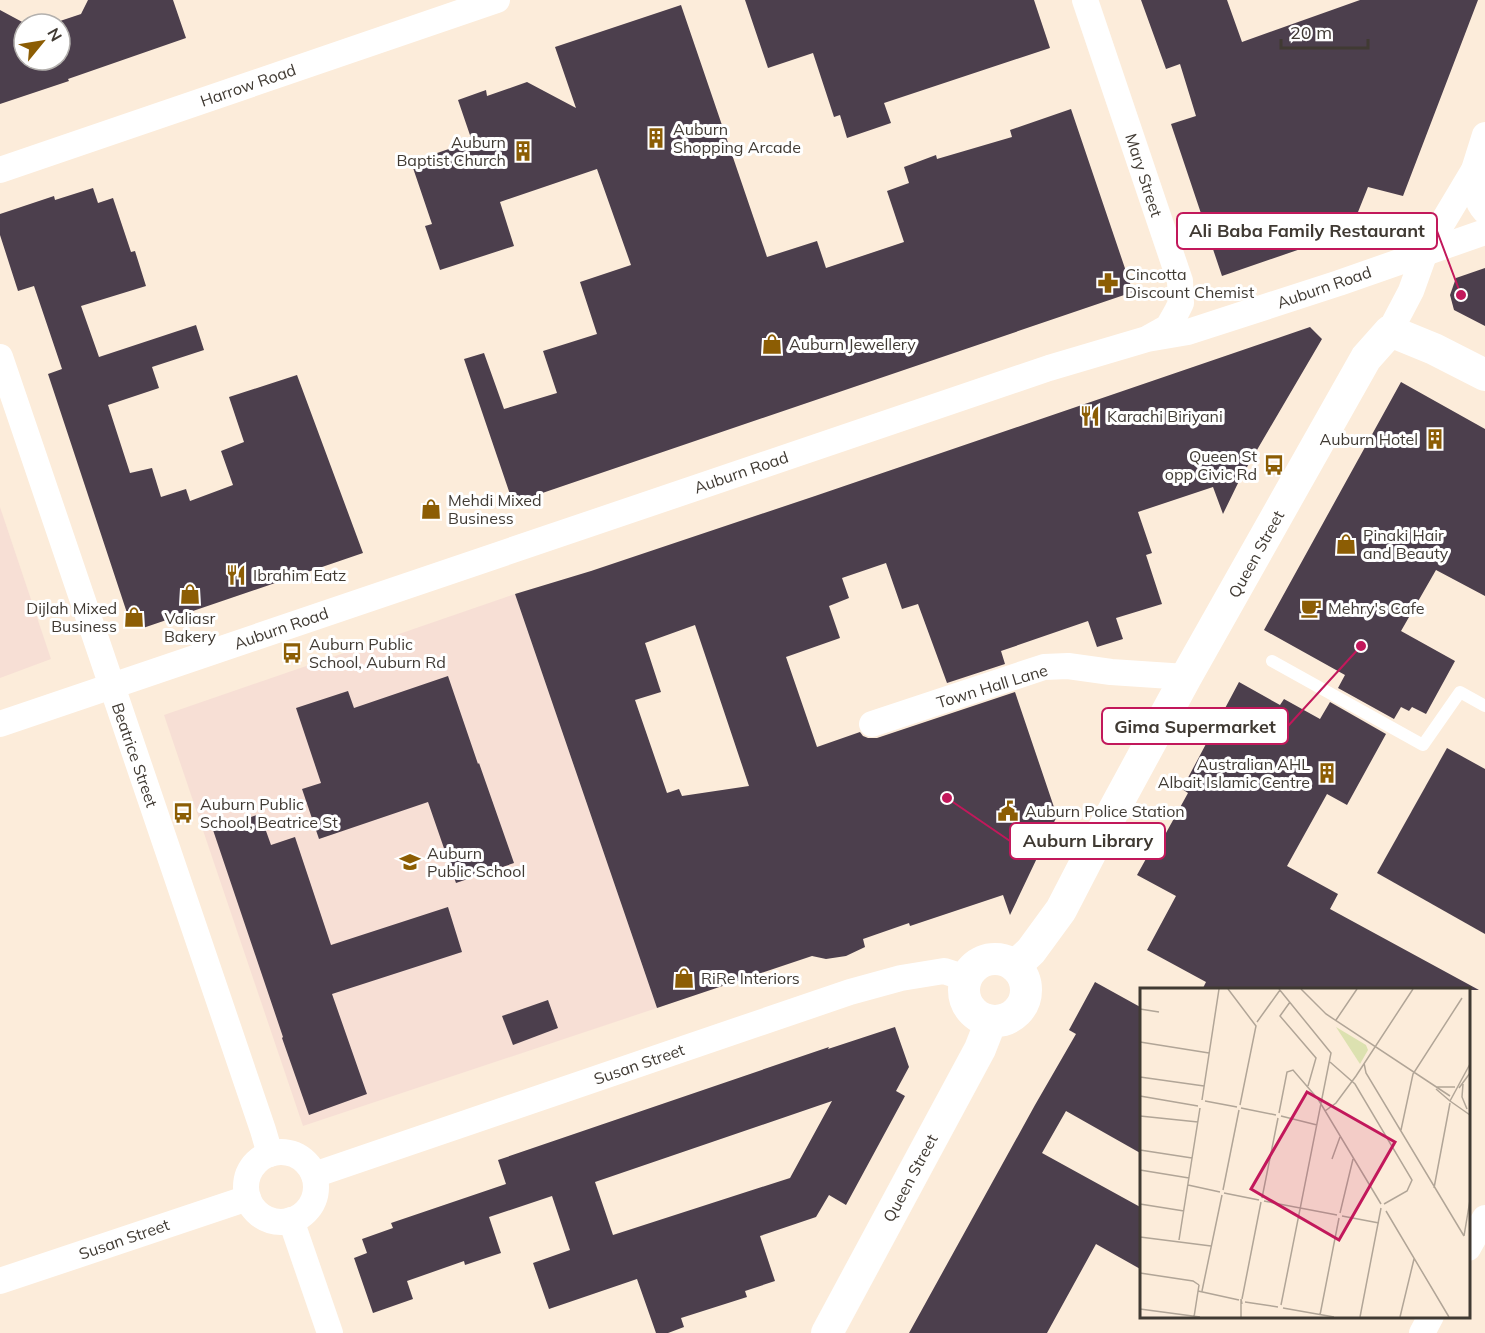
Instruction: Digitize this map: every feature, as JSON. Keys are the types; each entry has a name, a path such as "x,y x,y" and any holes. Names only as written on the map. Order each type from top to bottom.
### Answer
{"street":[{"name":"Harrow Road","path":"0,170 497,0"},
{"name":"Mary Street","path":"1085,0 1180,281 1181,303 1176,313 1168,327 1147,339"},
{"name":"Queen Street","path":"1015,966 1031,951 1060,910 1186,677 1366,358 1390,332 1411,291 1425,252 1474,170 1485,135"},
{"path":"1474,170 1476,197 1485,211"},
{"name":"Auburn Road","path":"0,724 1049,368 1147,339 1188,332 1485,232"},
{"path":"1390,332 1434,348 1485,375"},
{"name":"Beatrice Street","path":"0,357 270,1154"},
{"name":"Town Hall Lane","path":"872,724 1044,668 1068,666 1110,672 1186,677"},
{"path":"988,959 1007,961 1015,966 1022,975 1026,986 1025,998 1013,1016 991,1021 982,1018 974,1013 964,997 966,978 978,963 988,959"},
{"name":"Susan Street","path":"314,1175 850,992 901,978 944,971 966,978"},
{"name":"Queen Street","path":"826,1333 975,1058 991,1021"},
{"path":"290,1153 300,1158 314,1175 316,1186 309,1207 301,1215 291,1220 270,1220 260,1215 248,1198 247,1177 259,1159 270,1154 290,1153"},
{"name":"Susan Street","path":"0,1281 248,1198"},
{"path":"1470,1244 1485,1218"},
{"path":"291,1220 330,1333"},
{"path":"1422,1333 1430,1318"}],"lane":[{"path":"1272,661 1423,745 1460,692 1485,706"}],"shaded area":[{"path":"0,507 51,659 0,678"},
{"name":"Auburn Public School","path":"515,594 657,1008 303,1126 164,715"}],"building":[{"path":"88,0 173,0 186,38 0,104 0,10 12,16 12,72 72,72 72,17 81,14"},
{"path":"745,0 1034,0 1050,48 884,103 891,123 847,138 840,115 834,117 813,53 768,68"},
{"path":"1141,0 1227,0 1242,42 1360,0 1478,0 1403,196 1368,187 1350,232 1222,276 1171,124 1196,116 1180,64 1166,69"},
{"path":"681,5 767,257 817,241 826,268 904,242 887,191 909,183 904,167 936,155 937,159 1012,137 1010,130 1071,109 1133,292 513,503 464,359 484,353 504,409 557,393 543,351 597,334 580,282 631,265 597,169 500,202 514,246 440,270 425,226 432,224 411,162 472,141 458,100 486,90 487,96 527,82 576,108 555,47"},
{"path":"93,188 98,203 113,198 131,252 135,251 146,286 81,306 99,357 196,325 204,350 152,367 159,388 108,405 130,473 152,468 161,497 186,489 190,501 233,485 221,451 244,442 229,397 297,375 363,553 143,628 130,622 48,374 62,369 34,286 18,291 0,235 0,214 54,196 55,200"},
{"path":"1485,268 1485,326 1454,310 1450,295 1456,278"},
{"path":"1310,327 1322,339 1240,479 1223,514 1213,487 1138,512 1152,553 1146,555 1162,604 1116,618 1123,639 1097,647 1088,621 1001,651 1005,664 947,683 918,604 902,609 886,563 842,578 849,598 829,606 840,638 786,657 817,747 860,732 868,738 877,738 1015,692 1057,816 1010,915 1003,895 863,939 865,947 846,956 826,959 812,956 657,1008 515,594 815,496","holes":["695,625 749,786 682,796 679,789 667,793 635,700 661,692 645,643"]},
{"path":"1401,382 1485,429 1485,596 1436,570 1401,631 1455,661 1426,714 1412,707 1409,711 1401,707 1394,719 1338,688 1345,675 1264,630"},
{"path":"448,676 514,863 456,883 428,802 319,839 302,789 321,783 296,708 348,691 354,708"},
{"path":"1239,682 1280,705 1284,699 1320,719 1330,702 1386,734 1347,805 1327,794 1287,866 1338,894 1330,909 1479,990 1470,990 1470,988 1203,988 1206,982 1147,950 1176,896 1137,875 1157,839 1161,842 1188,793 1182,789"},
{"path":"1447,748 1485,769 1485,934 1377,873"},
{"path":"260,814 271,845 295,837 331,945 448,907 462,952 332,994 367,1094 309,1115 213,830"},
{"path":"1095,982 1140,1007 1140,1153 1066,1111 1042,1153 1140,1207 1140,1269 1096,1244 1047,1333 909,1333 1076,1034 1069,1030"},
{"path":"548,1000 558,1028 513,1045 502,1016"},
{"path":"895,1027 909,1067 896,1091 905,1096 846,1205 829,1195 816,1217 760,1236 775,1281 745,1291 747,1297 681,1318 684,1327 668,1333 656,1333 637,1279 549,1309 533,1263 570,1250 552,1196 489,1217 501,1253 465,1265 464,1261 407,1281 413,1299 373,1313 354,1258 367,1253 362,1239 393,1228 391,1223 506,1184 498,1160 829,1047 828,1049","holes":["832,1101 790,1178 613,1235 595,1182"]}],"place":[{"name":"Auburn Shopping Arcade","path":"656,138"},
{"name":"Auburn Baptist Church","path":"523,151"},
{"name":"Cincotta Discount Chemist","path":"1108,283"},
{"name":"Ali Baba Family Restaurant","path":"1461,295"},
{"name":"Auburn Jewellery","path":"772,344"},
{"name":"Karachi Biriyani","path":"1090,416"},
{"name":"Auburn Hotel","path":"1435,439"},
{"name":"Queen St opp Civic Rd","path":"1274,465"},
{"name":"Mehdi Mixed Business","path":"431,509"},
{"name":"Pinaki Hair and Beauty","path":"1346,544"},
{"name":"Ibrahim Eatz","path":"236,575"},
{"name":"Valiasr Bakery","path":"190,594"},
{"name":"Mehry's Cafe","path":"1311,608"},
{"name":"Dijlah Mixed Business","path":"134,617"},
{"name":"Gima Supermarket","path":"1361,646"},
{"name":"Auburn Public School, Auburn Rd","path":"292,653"},
{"name":"Australian AHL Albait Islamic Centre","path":"1327,773"},
{"name":"Auburn Library","path":"947,798"},
{"name":"Auburn Police Station","path":"1008,811"},
{"name":"Auburn Public School, Beatrice St","path":"183,813"},
{"name":"Auburn Public School","path":"410,862"},
{"name":"RiRe Interiors","path":"684,978"}]}
